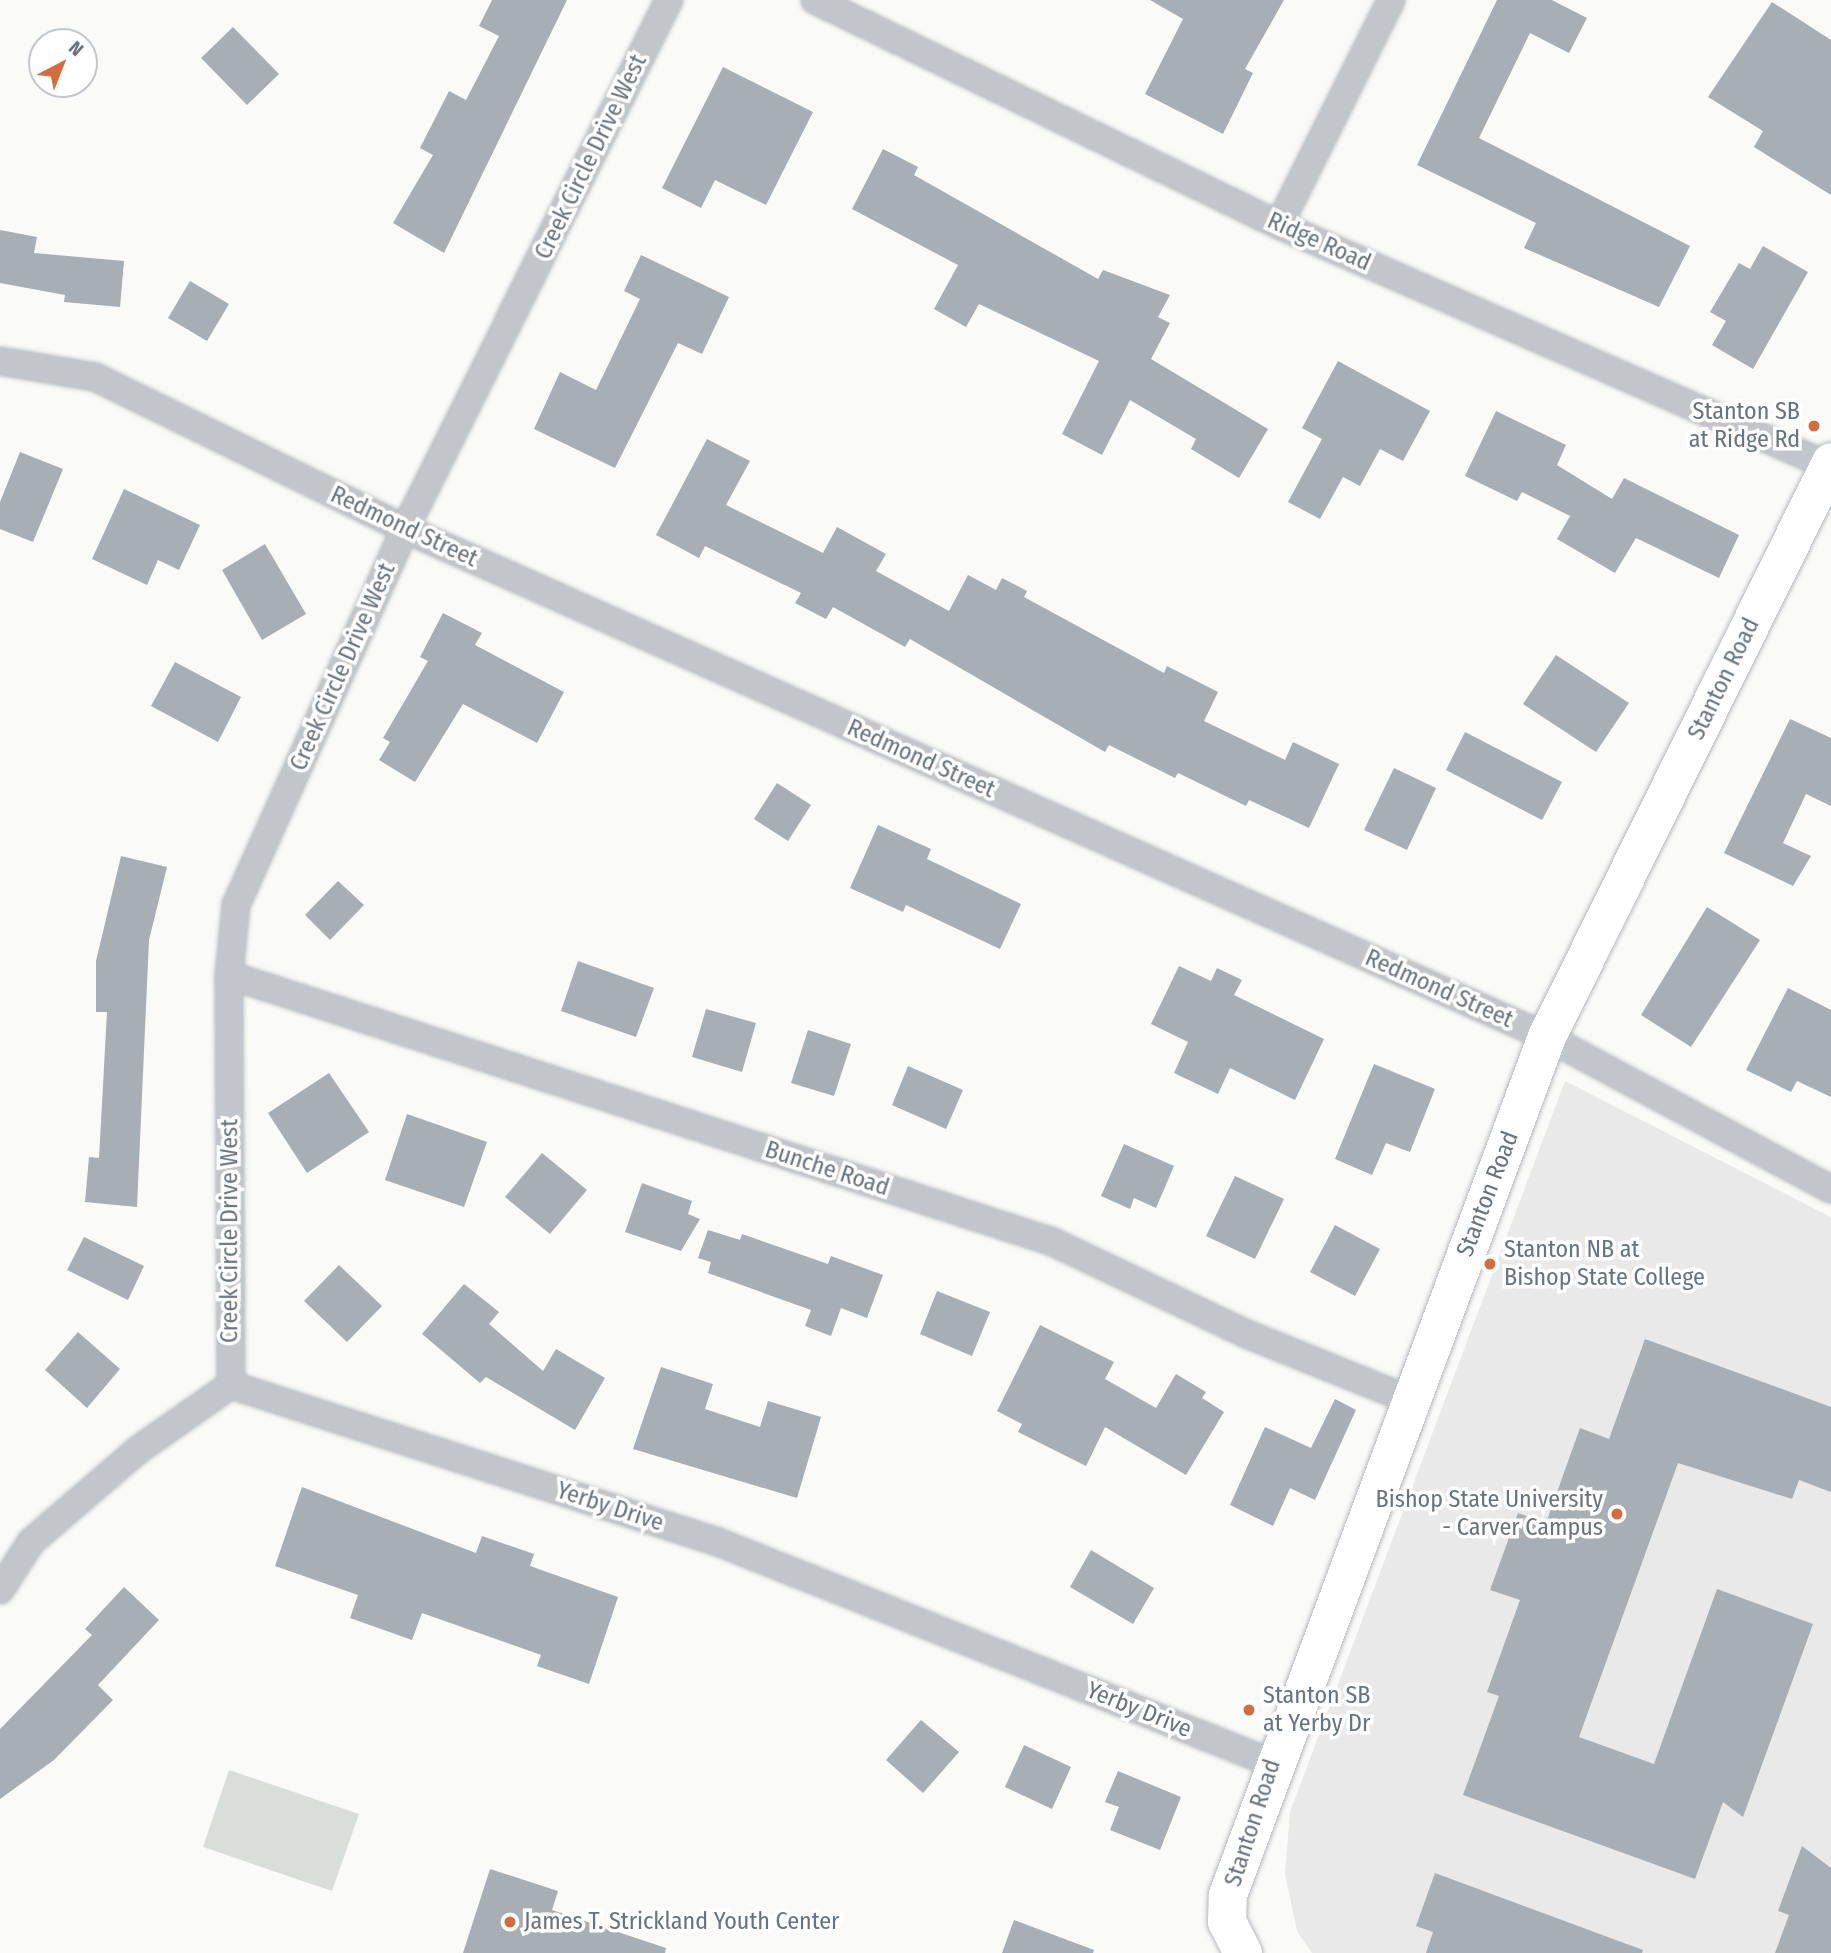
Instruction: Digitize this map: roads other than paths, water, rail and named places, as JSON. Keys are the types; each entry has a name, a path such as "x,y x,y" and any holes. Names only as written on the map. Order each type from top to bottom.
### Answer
{"street":[{"name":"Creek Circle Drive West","path":"231,1385 229,975 236,905 405,529 669,0"},
{"name":"Ridge Road","path":"815,0 1279,225 1830,465"},
{"path":"1279,225 1391,0"},
{"name":"Redmond Street","path":"0,361 95,377 405,529 1547,1037 1831,1189"},
{"name":"Stanton Road","path":"1243,1952 1227,1922 1228,1895 1272,1763 1547,1037 1830,465"},
{"name":"Bunche Road","path":"229,975 1053,1242 1250,1335 1410,1400"},
{"path":"0,1590 31,1542 138,1450 231,1385"},
{"name":"Yerby Drive","path":"231,1385 718,1542 1272,1763"}],"place":[{"name":"Stanton SB at Ridge Rd","path":"1814,426"},
{"name":"Stanton NB at Bishop State College","path":"1490,1264"},
{"name":"Bishop State University - Carver Campus","path":"1617,1514"},
{"name":"Stanton SB at Yerby Dr","path":"1249,1710"},
{"name":"James T. Strickland Youth Center","path":"510,1922"}]}
